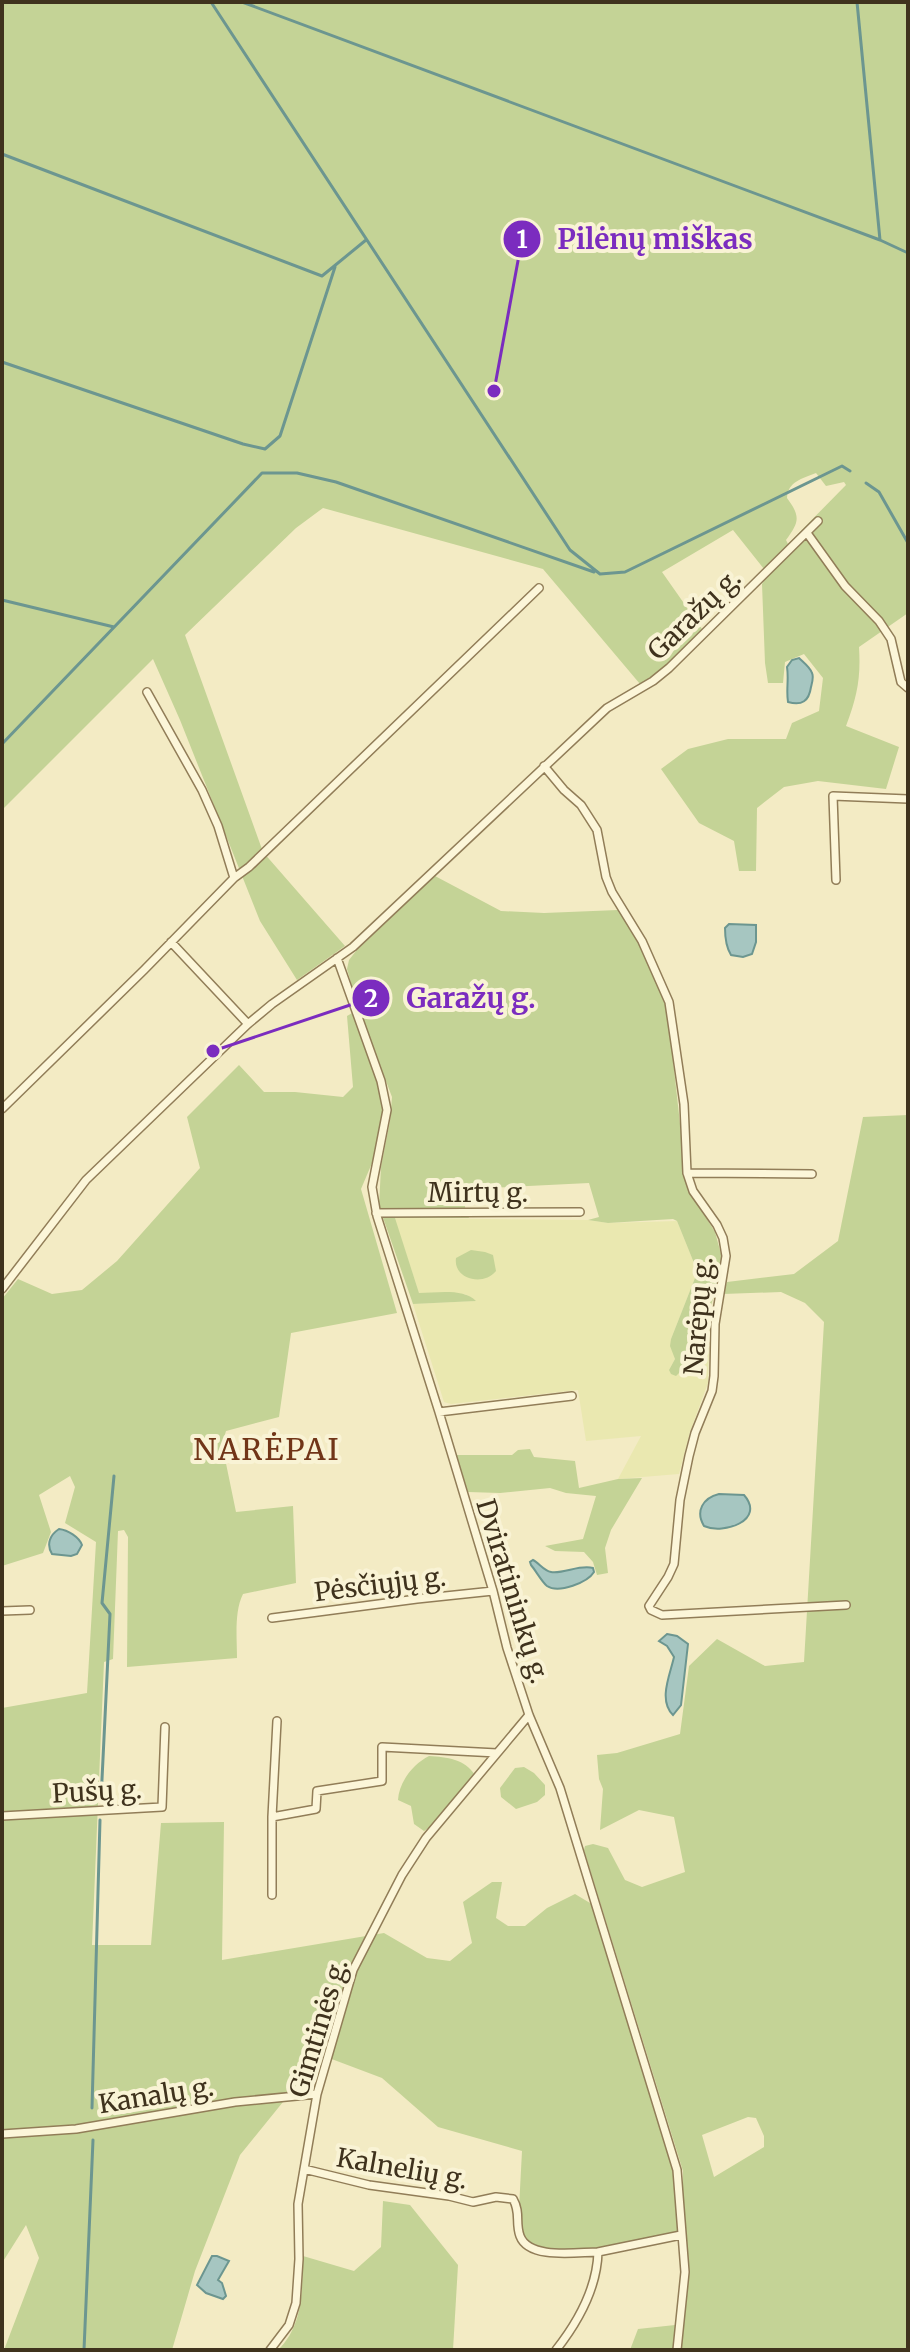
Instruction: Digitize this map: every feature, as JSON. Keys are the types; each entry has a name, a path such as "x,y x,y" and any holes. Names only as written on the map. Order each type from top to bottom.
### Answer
{"street":[{"name":"Garažų g.","path":"2,1289 86,1180 248,1024 353,947 607,708 669,668 818,521"},
{"path":"807,533 845,586 879,621 891,639 901,682 908,688"},
{"path":"2,1109 234,878 539,588"},
{"path":"147,692 202,790 218,826 234,878"},
{"name":"Narėpų g.","path":"544,766 581,805 597,830 612,892 642,941 669,1002 684,1104 687,1173 693,1191 717,1225 726,1256 715,1324 712,1391 689,1456 680,1500 674,1564 649,1606 662,1615 846,1605"},
{"path":"836,880 833,796 908,799"},
{"path":"171,942 248,1024"},
{"name":"Dviratininkų g.","path":"337,958 381,1081 387,1110 372,1187 376,1213 493,1591 507,1648 529,1715 560,1788 677,2170 685,2272 677,2350"},
{"path":"687,1173 812,1174"},
{"name":"Mirtų g.","path":"376,1213 580,1212"},
{"path":"439,1412 572,1396"},
{"name":"Pėsčiųjų g.","path":"272,1618 493,1591"},
{"path":"2,1611 30,1610"},
{"name":"Gimtinės g.","path":"270,2350 289,2325 296,2303 298,2204 317,2094 353,1970 402,1875 426,1838 529,1715"},
{"path":"272,1895 277,1721"},
{"name":"Pušų g.","path":"2,1816 162,1807 165,1727"},
{"path":"272,1817 316,1809 317,1791 382,1781 382,1747 497,1753"},
{"name":"Kanalų g.","path":"2,2134 76,2129 235,2102 317,2094"},
{"name":"Kalnelių g.","path":"304,2169 369,2185 473,2202 496,2197 513,2199 519,2208 521,2239 528,2246 544,2253 598,2252"},
{"path":"556,2350 575,2325 585,2305 598,2263 598,2252 681,2235"}],"shaded area":[{"path":"394,1218 588,1220 608,1223 677,1221 696,1268 671,1339 675,1359 669,1370 681,1371 710,1308 708,1383 679,1474 618,1479 641,1436 586,1441 578,1390 451,1404 444,1402 413,1304 475,1301 465,1294 419,1293"}],"green space":[{"path":"2,2 908,2 908,613 859,647 857,687 846,726 899,747 886,789 818,781 784,787 757,808 756,871 739,871 734,841 699,823 661,769 688,749 728,739 786,739 792,723 819,711 823,678 804,654 785,662 783,683 768,683 762,584 768,574 733,530 662,572 702,629 662,670 640,684 543,569 323,508 296,528 185,635 263,852 345,946 297,980 260,921 153,659 2,810","holes":["816,473 826,486 844,482 846,485 788,544 786,540 797,519 787,498 790,488 797,481"]},
{"path":"435,876 501,911 618,910 640,944 660,985 668,1015 687,1187 715,1232 721,1254 720,1278 710,1308 676,1376 669,1370 675,1359 671,1339 696,1268 677,1221 608,1223 588,1220 599,1217 589,1183 467,1189 465,1207 469,1218 395,1218 419,1293 457,1293 476,1301 413,1304 379,1206 381,1167 392,1097 347,969 356,951"},
{"path":"354,1012 384,1104 375,1156 361,1189 397,1313 291,1333 279,1417 226,1431 222,1444 236,1512 293,1506 296,1583 243,1594 237,1617 237,1658 127,1667 128,1537 124,1530 118,1531 113,1659 104,1662 92,1945 151,1945 161,1823 224,1822 222,1960 384,1933 427,1958 450,1961 472,1943 463,1902 492,1882 502,1882 496,1918 508,1926 525,1926 547,1908 575,1894 595,1906 677,2170 681,2235 584,2253 545,2251 528,2246 518,2227 522,2151 438,2127 382,2078 321,2055 240,2155 195,2271 172,2350 4,2350 39,2258 26,2225 2,2263 2,1708 87,1693 96,1542 65,1523 75,1487 70,1476 39,1495 51,1532 43,1553 2,1566 2,1299 18,1279 52,1294 82,1290 117,1261 200,1168 187,1117 239,1065 264,1092 343,1097 353,1087 347,1016"},
{"path":"908,1115 908,2350 681,2350 688,2286 683,2171 584,1850 585,1846 593,1844 608,1848 625,1880 642,1887 685,1872 674,1817 639,1810 600,1830 603,1789 597,1755 617,1753 680,1734 689,1666 717,1639 765,1666 804,1662 824,1322 805,1303 781,1292 723,1294 727,1282 794,1274 838,1241 863,1117","holes":["748,2117 756,2118 764,2136 764,2147 714,2177 702,2135"]},
{"path":"471,1250 493,1255 496,1271 484,1279 464,1276 456,1265 456,1258"},
{"path":"530,1449 534,1457 575,1461 579,1488 618,1479 642,1478 611,1530 605,1548 608,1573 597,1575 593,1562 584,1552 555,1551 545,1546 583,1539 596,1496 550,1488 500,1493 468,1492 456,1455 512,1455 518,1450"},
{"path":"429,1756 461,1762 475,1775 437,1822 424,1831 414,1824 411,1806 398,1800 408,1774"},
{"path":"524,1767 545,1785 545,1795 537,1802 516,1809 501,1797 500,1788 515,1768"},
{"path":"383,2201 410,2205 458,2265 453,2350 278,2350 297,2318 302,2294 303,2256 354,2271 381,2247"},
{"path":"675,2325 673,2350 630,2350 638,2329"}],"water":[{"path":"799,658 811,671 813,680 807,699 793,703 788,702 787,667 792,660"},
{"path":"729,924 756,925 752,954 743,957 731,955 725,935"},
{"path":"719,1494 744,1495 750,1512 746,1518 731,1527 704,1526 700,1515 702,1506"},
{"path":"59,1529 73,1534 81,1542 77,1554 52,1554 50,1540"},
{"path":"533,1560 551,1572 588,1567 593,1568 594,1572 573,1586 552,1588 545,1584 531,1565"},
{"path":"667,1634 677,1636 688,1644 681,1705 673,1715 666,1695 674,1657 667,1646 659,1641"},
{"path":"212,2256 229,2261 218,2280 226,2296 223,2299 206,2293 197,2285"}],"waterway":[{"path":"211,2 570,550 600,574 625,572 842,466 850,471"},
{"path":"242,2 908,253"},
{"path":"857,2 880,240"},
{"path":"2,154 322,276 366,240"},
{"path":"2,362 265,449 280,436 335,267"},
{"path":"2,744 262,473 297,473 336,482 594,572"},
{"path":"866,483 879,492 908,543"},
{"path":"2,600 114,627"},
{"path":"101,1800 110,1614 102,1603 114,1476"},
{"path":"92,2108 100,1820"},
{"path":"84,2350 93,2140"}],"place":[{"name":"Pilėnų miškas","path":"494,391"},
{"name":"Garažų g.","path":"213,1051"}],"district":[{"name":"NARĖPAI","path":"267,1449"}]}
